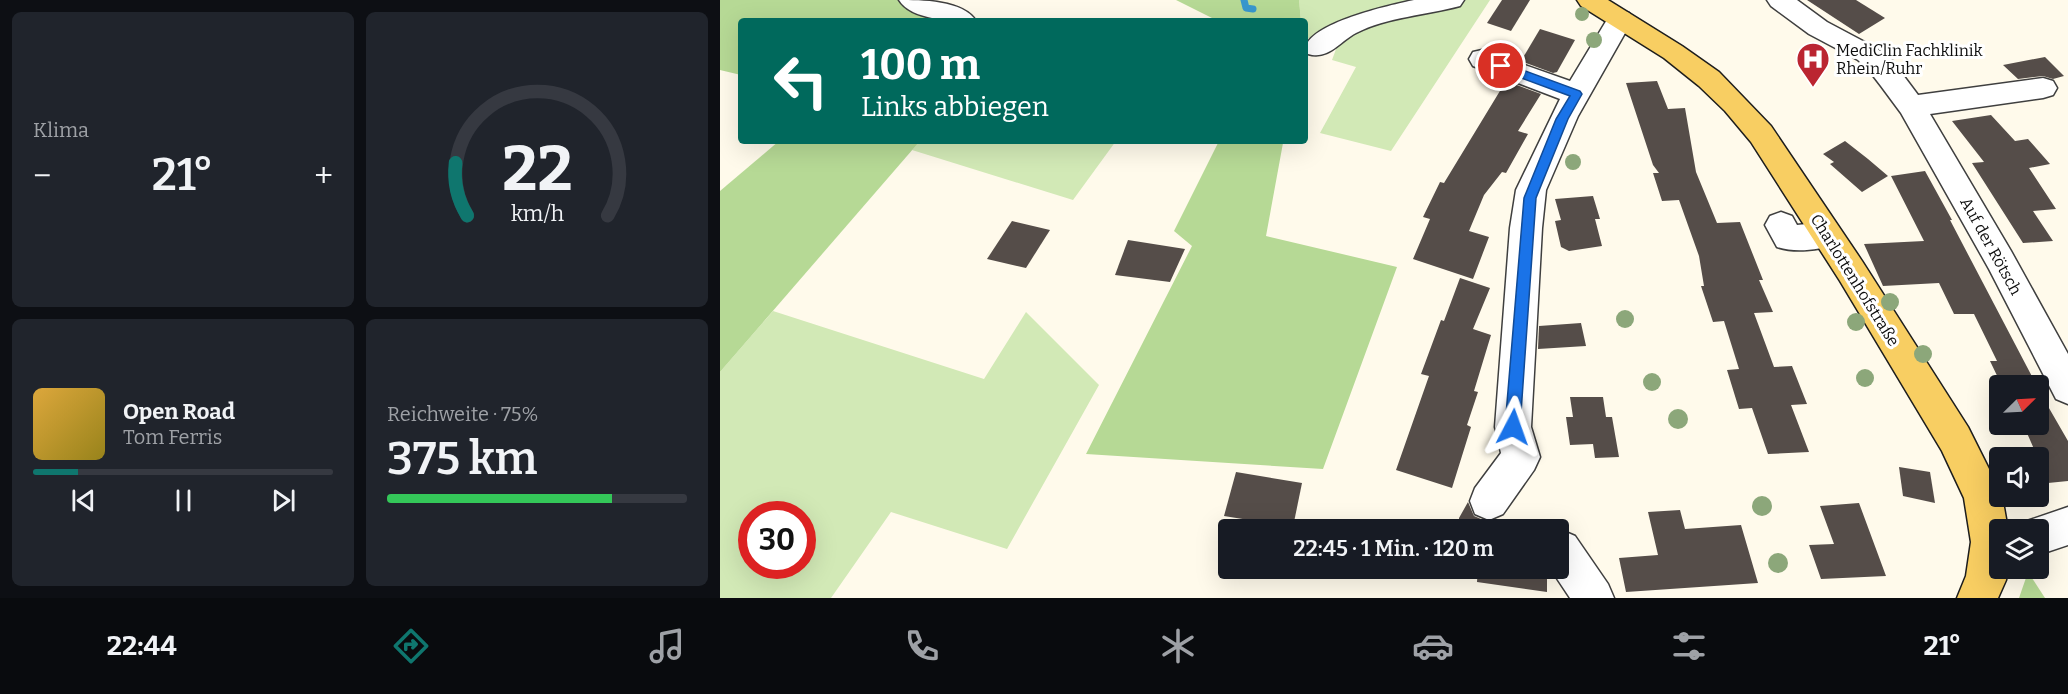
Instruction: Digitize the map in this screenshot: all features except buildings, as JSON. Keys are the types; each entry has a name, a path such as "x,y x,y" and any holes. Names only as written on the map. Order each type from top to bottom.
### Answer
{"main road":[{"name":"Charlottenhofstraße","path":"1590,0 1673,52 1709,79 1761,134 1955,439 1983,496 1989,519"},
{"name":"Charlottenhofstraße","path":"1977,598 1986,580 1989,567"}],"street":[{"path":"912,0 956,18"},
{"path":"1317,48 1347,27 1380,16 1451,0"},
{"name":"Auf der Rötsch","path":"1780,0 1818,28 1867,54 1881,66 1911,106 2001,260 2068,388"},
{"path":"1490,501 1521,457 1513,427 1530,198 1558,128 1620,19"},
{"path":"1482,59 1576,94"},
{"path":"1911,106 2043,88"},
{"path":"1782,225 1788,238 1826,235"},
{"path":"2049,532 2068,526"},
{"path":"1569,562 1594,598"}],"green space":[{"path":"720,0 901,0 944,18 738,18 738,74 720,70"},
{"path":"1176,0 1299,0 1301,18 1212,18"},
{"path":"1299,0 1490,0 1391,151 1320,133 1356,67 1332,60 1342,33 1308,39 1308,18 1301,18"},
{"path":"775,144 917,144 720,372 720,191"},
{"path":"917,144 1114,144 1073,200 912,150"},
{"path":"1218,144 1283,144 1266,236 1397,267 1323,469 1086,454 1192,246 1174,231"},
{"path":"773,311 984,379 1026,312 1099,385 1007,549 891,512 831,598 720,598 720,372"},
{"path":"2026,579 2033,579 2045,598 2019,598"}],"waterway":[{"path":"1244,0 1246,8 1253,9"}],"place":[{"name":"MediClin Fachklinik Rhein/Ruhr","path":"1813,88"}],"route":[{"path":"1501,66 1576,94 1562,119 1530,198 1513,427"}]}
